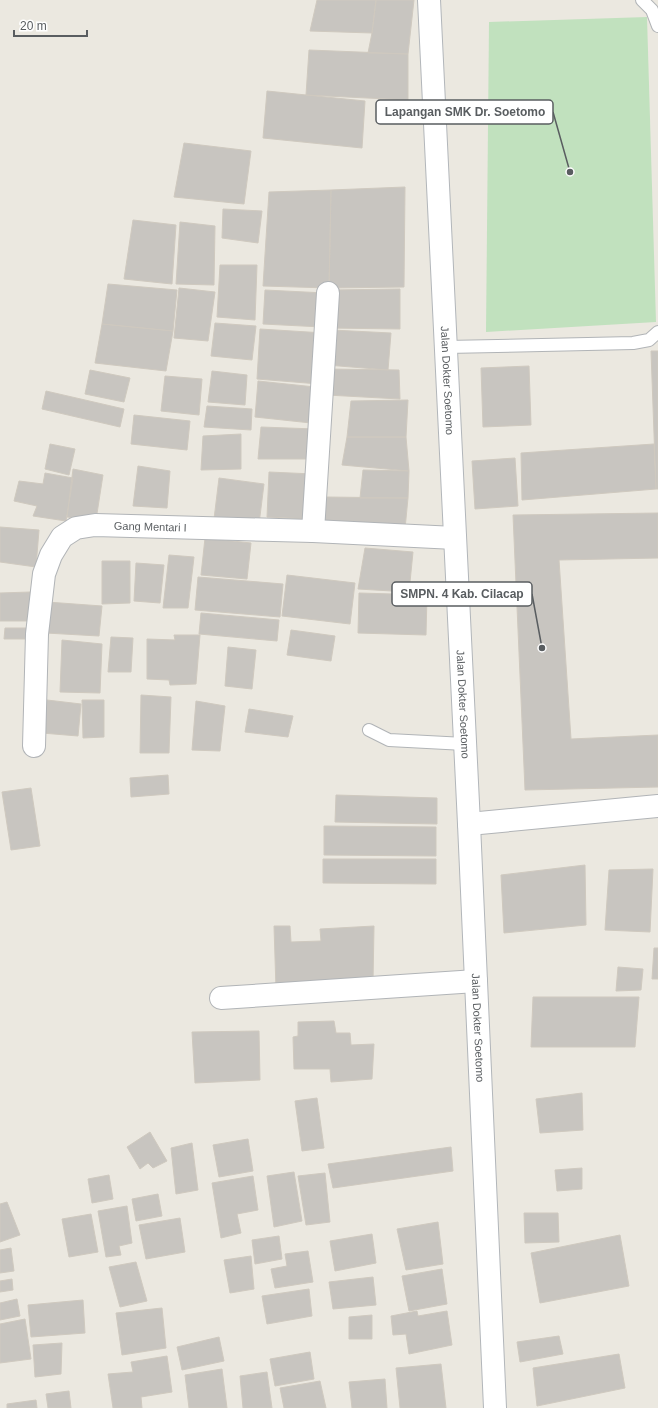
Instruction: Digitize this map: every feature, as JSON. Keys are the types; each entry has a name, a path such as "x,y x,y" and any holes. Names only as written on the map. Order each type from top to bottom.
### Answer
{"street":[{"name":"Jalan Dokter Soetomo","path":"429,0 469,824 495,1408"},
{"path":"313,531 328,293"},
{"name":"Gang Mentari I","path":"34,746 37,634 44,574 51,554 62,537 76,528 95,526 313,531 454,538"},
{"path":"469,824 658,806"},
{"path":"221,998 476,981"}],"lane":[{"path":"642,0 652,10 658,26"},
{"path":"446,347 633,343 649,340 658,332"},
{"path":"369,730 389,740 465,744"}],"green space":[{"path":"647,17 656,322 486,332 489,22"}],"building":[{"path":"317,0 376,0 372,33 310,31"},
{"path":"376,0 414,0 408,54 368,53"},
{"path":"309,50 408,54 408,100 306,95"},
{"path":"267,91 365,101 362,148 263,138"},
{"path":"184,143 251,151 244,204 174,197"},
{"path":"405,187 404,287 329,288 331,190"},
{"path":"331,190 329,288 263,286 269,192"},
{"path":"223,209 262,211 258,243 222,238"},
{"path":"133,220 176,225 172,284 124,279"},
{"path":"180,222 215,226 214,285 176,284"},
{"path":"220,265 257,265 255,320 217,317"},
{"path":"108,284 177,290 173,331 102,324"},
{"path":"179,288 215,292 208,341 174,338"},
{"path":"400,289 400,329 329,328 331,290"},
{"path":"265,290 325,293 322,327 263,324"},
{"path":"215,323 256,326 252,360 211,356"},
{"path":"102,324 173,331 166,371 95,363"},
{"path":"260,329 324,333 319,384 257,379"},
{"path":"332,330 391,333 388,370 327,365"},
{"path":"651,351 658,351 658,489 656,489"},
{"path":"529,366 531,425 483,427 481,368"},
{"path":"327,369 399,370 400,399 327,395"},
{"path":"90,370 130,378 124,402 85,394"},
{"path":"212,371 247,375 245,405 208,402"},
{"path":"165,376 202,379 199,415 161,411"},
{"path":"258,381 315,387 311,423 255,417"},
{"path":"46,391 124,409 120,427 42,409"},
{"path":"408,400 406,437 347,437 351,401"},
{"path":"207,406 252,409 251,430 204,427"},
{"path":"134,415 190,421 187,450 131,444"},
{"path":"261,427 315,429 312,459 258,459"},
{"path":"241,434 241,469 201,470 203,436"},
{"path":"347,437 406,437 409,471 342,465"},
{"path":"50,444 75,449 69,475 45,469"},
{"path":"654,444 656,489 522,500 521,453"},
{"path":"515,458 518,506 475,509 472,461"},
{"path":"138,466 170,471 167,508 133,506"},
{"path":"73,469 103,475 96,520 67,517"},
{"path":"363,470 409,471 408,498 360,498"},
{"path":"269,472 313,474 310,519 267,517"},
{"path":"45,473 73,478 66,521 33,516 37,506 14,501 19,481 43,484"},
{"path":"219,478 264,484 259,524 214,519"},
{"path":"326,497 408,498 405,529 321,526"},
{"path":"658,513 658,558 559,560 571,739 658,735 658,787 525,790 513,515"},
{"path":"0,527 39,530 36,567 0,562"},
{"path":"205,538 251,543 247,579 201,575"},
{"path":"365,548 413,552 409,592 358,589"},
{"path":"169,555 194,557 188,608 163,608"},
{"path":"102,561 130,561 130,603 102,604"},
{"path":"136,563 164,565 160,603 134,601"},
{"path":"287,575 355,583 350,624 282,616"},
{"path":"198,577 283,584 280,617 195,610"},
{"path":"30,592 29,621 0,621 0,593"},
{"path":"359,593 427,595 426,635 358,633"},
{"path":"47,602 102,606 99,636 46,633"},
{"path":"201,613 279,620 277,641 199,634"},
{"path":"5,628 30,628 30,639 4,639"},
{"path":"291,630 335,636 331,661 287,655"},
{"path":"174,635 200,635 196,684 170,685 169,680 147,679 147,639 175,640"},
{"path":"111,637 133,638 131,672 108,672"},
{"path":"62,640 102,644 100,693 60,692"},
{"path":"228,647 256,650 252,689 225,686"},
{"path":"141,695 171,697 169,753 140,753"},
{"path":"47,700 81,704 78,736 42,733"},
{"path":"82,700 104,700 104,737 83,738"},
{"path":"196,701 225,706 220,751 192,750"},
{"path":"249,709 293,716 288,737 245,732"},
{"path":"168,775 169,794 131,797 130,778"},
{"path":"31,788 40,846 11,850 2,792"},
{"path":"336,795 437,798 437,824 335,822"},
{"path":"324,826 436,827 436,856 324,855"},
{"path":"323,859 436,859 436,884 323,883"},
{"path":"585,865 586,925 504,933 501,875"},
{"path":"653,869 650,932 605,930 609,870"},
{"path":"274,926 290,926 291,942 321,941 320,929 374,926 373,982 276,989"},
{"path":"654,948 658,948 658,979 652,979"},
{"path":"618,967 643,969 641,990 616,991"},
{"path":"533,997 639,997 635,1047 531,1047"},
{"path":"334,1021 336,1033 350,1033 351,1045 374,1044 372,1079 331,1082 330,1069 294,1069 293,1037 298,1036 298,1022"},
{"path":"259,1031 260,1080 195,1083 192,1032"},
{"path":"582,1093 583,1130 540,1133 536,1099"},
{"path":"317,1098 324,1148 302,1151 295,1101"},
{"path":"150,1132 167,1161 153,1168 148,1163 140,1169 127,1147"},
{"path":"248,1139 253,1171 219,1177 213,1145"},
{"path":"192,1143 198,1190 176,1194 171,1148"},
{"path":"451,1147 453,1171 333,1188 328,1164"},
{"path":"582,1168 582,1189 557,1191 555,1170"},
{"path":"294,1172 302,1221 274,1227 267,1176"},
{"path":"325,1173 330,1222 306,1225 298,1176"},
{"path":"109,1175 113,1199 92,1203 88,1179"},
{"path":"253,1176 258,1210 237,1214 241,1233 221,1238 212,1183"},
{"path":"158,1194 162,1216 136,1221 132,1199"},
{"path":"7,1202 20,1235 0,1242 0,1204"},
{"path":"127,1206 132,1243 119,1246 121,1255 106,1257 98,1211"},
{"path":"524,1213 558,1213 559,1242 525,1243"},
{"path":"91,1214 98,1252 69,1257 62,1219"},
{"path":"180,1218 185,1252 146,1259 139,1225"},
{"path":"438,1222 443,1264 406,1270 397,1229"},
{"path":"372,1234 376,1263 335,1271 330,1241"},
{"path":"620,1235 629,1286 540,1303 531,1253"},
{"path":"279,1236 282,1259 255,1264 252,1240"},
{"path":"11,1248 14,1271 0,1273 0,1250"},
{"path":"308,1251 313,1282 275,1288 271,1269 287,1266 285,1254"},
{"path":"251,1256 254,1289 230,1293 224,1260"},
{"path":"136,1262 147,1301 120,1307 109,1267"},
{"path":"442,1269 447,1304 409,1311 402,1276"},
{"path":"373,1277 376,1305 333,1309 329,1282"},
{"path":"12,1279 13,1290 0,1292 0,1281"},
{"path":"309,1289 312,1316 267,1324 262,1296"},
{"path":"17,1299 20,1316 0,1320 0,1303"},
{"path":"83,1300 85,1333 31,1337 28,1305"},
{"path":"162,1308 166,1348 122,1355 116,1313"},
{"path":"417,1311 418,1316 447,1311 452,1345 409,1354 406,1334 393,1335 391,1316"},
{"path":"372,1315 372,1339 349,1339 349,1317"},
{"path":"25,1319 31,1359 0,1363 0,1324"},
{"path":"559,1336 563,1354 520,1362 517,1342"},
{"path":"219,1337 224,1361 182,1370 177,1347"},
{"path":"62,1343 61,1374 35,1377 33,1345"},
{"path":"310,1352 314,1379 275,1386 270,1359"},
{"path":"619,1354 625,1388 537,1406 533,1368"},
{"path":"167,1356 172,1392 141,1397 142,1408 113,1408 108,1374 133,1372 131,1362"},
{"path":"441,1364 446,1408 400,1408 396,1368"},
{"path":"222,1369 227,1408 189,1408 185,1375"},
{"path":"267,1372 272,1408 243,1408 240,1376"},
{"path":"385,1379 387,1408 352,1408 349,1382"},
{"path":"320,1381 326,1408 284,1408 280,1388"},
{"path":"69,1391 71,1408 48,1408 46,1394"},
{"path":"36,1400 37,1408 7,1408 7,1404"}],"place":[{"name":"Lapangan SMK Dr. Soetomo","path":"570,172"},
{"name":"SMPN. 4 Kab. Cilacap","path":"542,648"}]}
